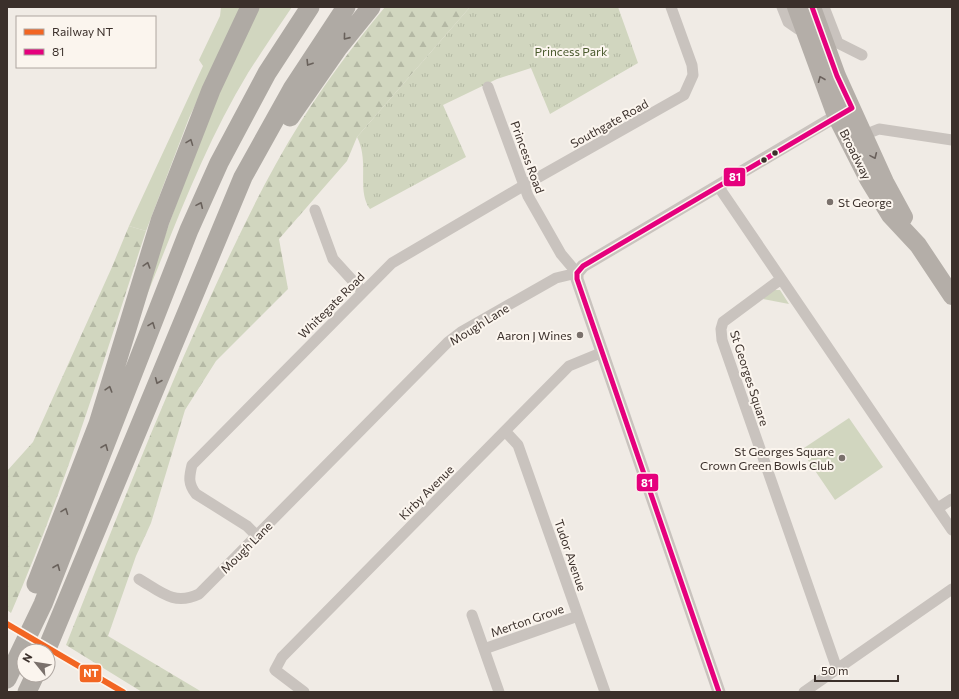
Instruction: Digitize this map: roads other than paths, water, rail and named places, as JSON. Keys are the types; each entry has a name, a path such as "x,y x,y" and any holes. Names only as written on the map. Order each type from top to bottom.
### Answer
{"highway":[{"path":"36,602 98,424 160,221 211,90 250,7"},
{"path":"7,679 13,649 36,602 188,230 219,163 267,73 310,7"},
{"path":"49,643 243,177 292,89 346,7"},
{"path":"195,292 272,146 299,102 338,48 371,7"},
{"name":"Broadway","path":"796,7 803,28 844,112 868,179 890,215 918,245"},
{"name":"Broadway","path":"812,7 837,76 844,112 864,135 918,245 952,296"}],"street":[{"name":"Southgate Road","path":"523,186 684,95 693,75 671,7"},
{"path":"782,7 788,22 798,29 803,28"},
{"path":"824,7 838,43 862,55"},
{"name":"Princess Road","path":"488,86 523,186 561,254 577,273"},
{"name":"Mough Lane","path":"139,579 168,597 178,600 189,599 199,594 258,536 448,342 461,332 556,278 577,273 583,266 844,112"},
{"path":"864,135 880,129 952,140"},
{"name":"Whitegate Road","path":"258,536 247,526 196,494 191,488 189,478 192,465 392,263 523,186"},
{"path":"718,186 952,530"},
{"path":"315,210 333,259 363,292"},
{"path":"577,273 577,279 719,692"},
{"name":"St Georges Square","path":"781,279 723,322 721,329 722,340 837,669"},
{"name":"Kirby Avenue","path":"304,692 275,670 278,664 304,635 569,366 602,352"},
{"name":"Tudor Avenue","path":"505,430 518,445 605,692"},
{"path":"938,508 952,499"},
{"path":"804,692 952,589"},
{"name":"Merton Grove","path":"472,615 499,692"},
{"name":"Merton Grove","path":"484,649 578,616"}],"rail line":[{"name":"NT","path":"7,624 123,692"}],"place":[{"name":"St George","path":"830,202"},
{"name":"Aaron J Wines","path":"580,335"},
{"name":"St Georges Square Crown Green Bowls Club","path":"842,458"}],"park label":[{"name":"Princess Park","path":"571,51"}]}
